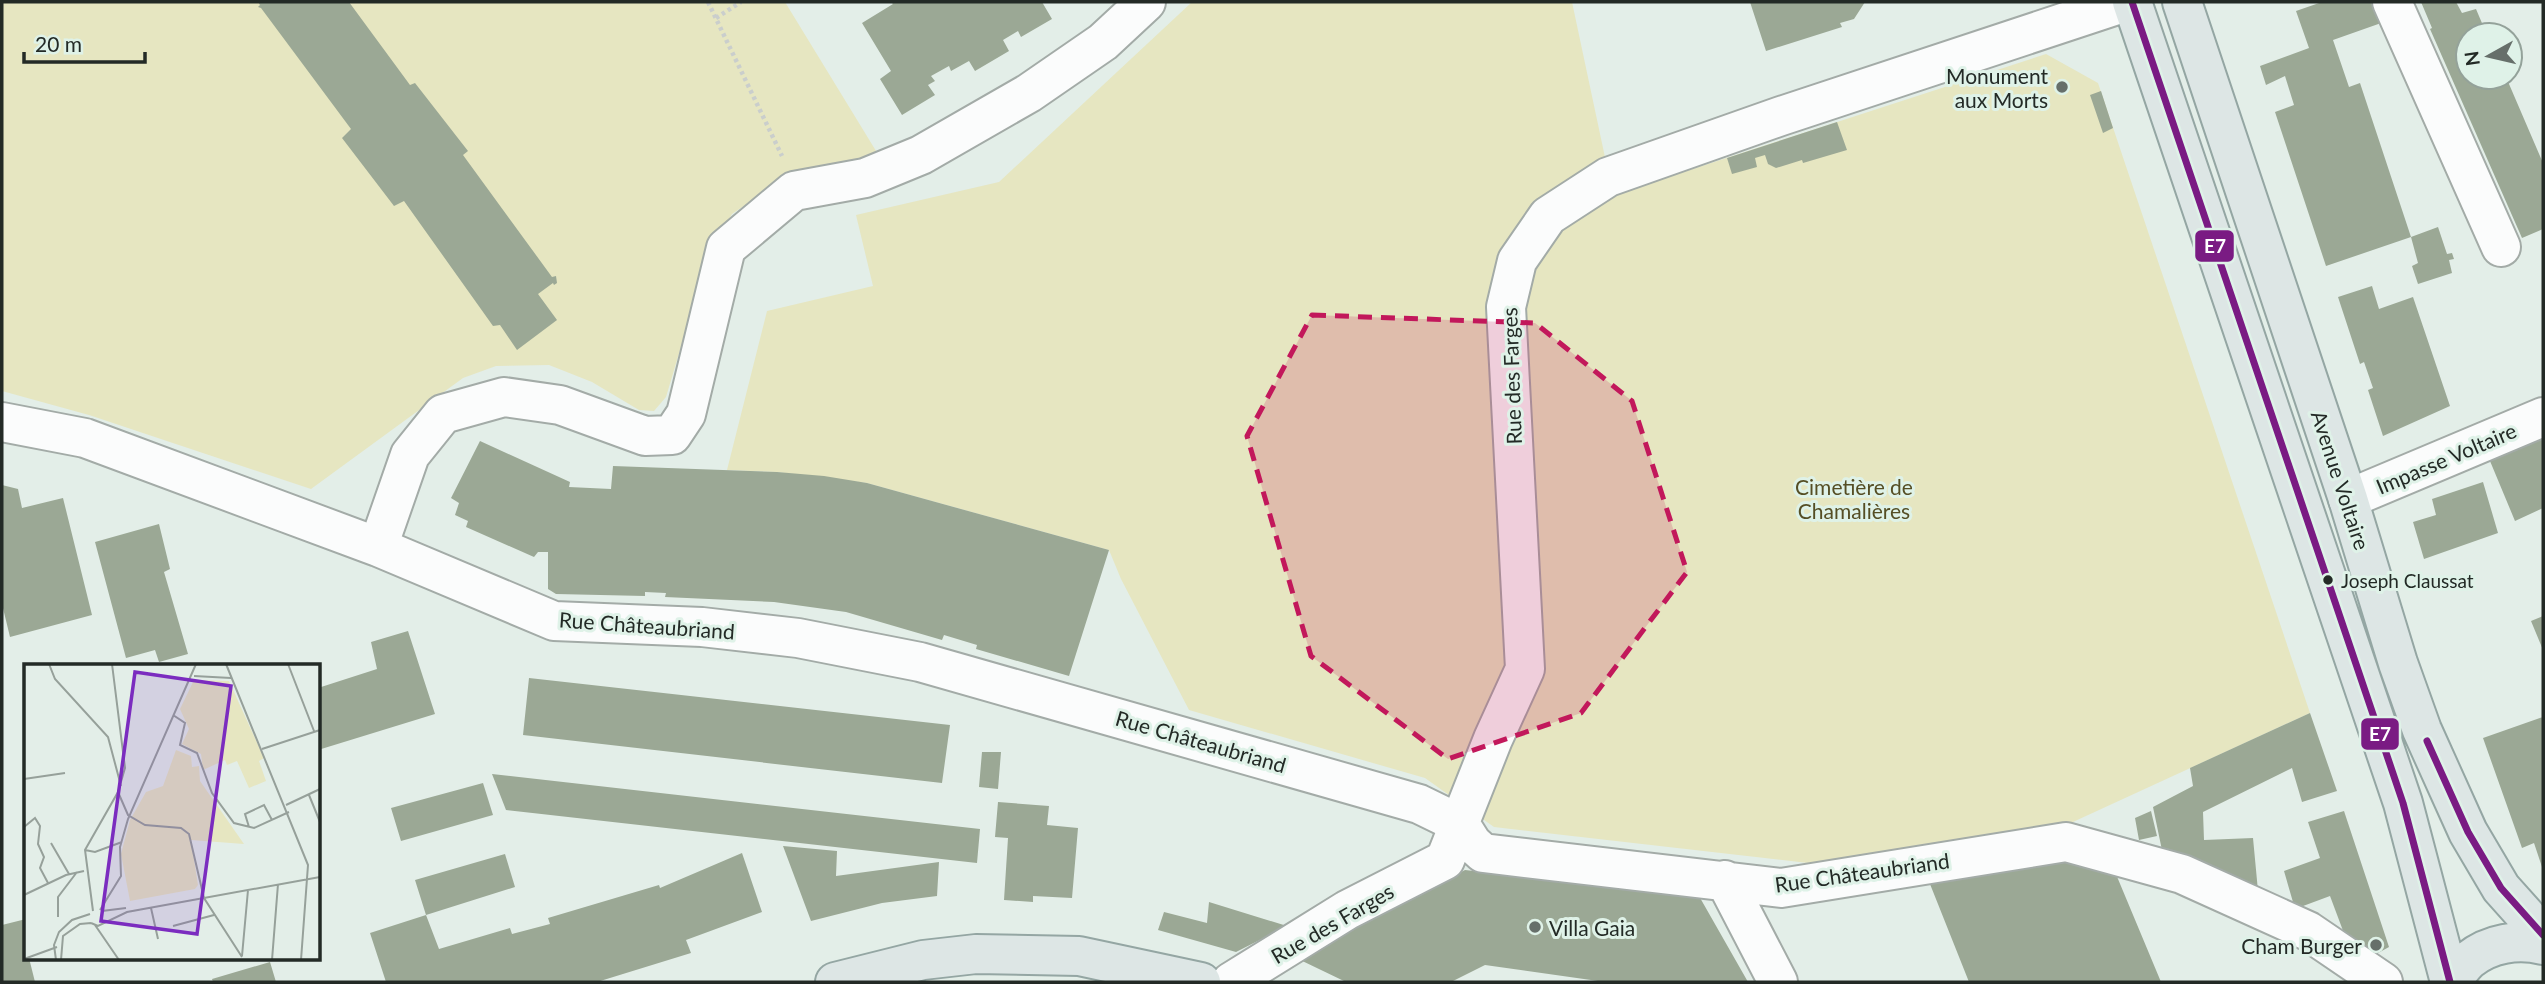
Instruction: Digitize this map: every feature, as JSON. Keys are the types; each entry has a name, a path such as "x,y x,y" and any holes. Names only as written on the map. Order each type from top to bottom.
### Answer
{"main road":[{"path":"2132,2 2403,803 2451,982"},
{"name":"Avenue Voltaire","path":"2182,2 2348,499 2398,663 2443,779 2468,832 2501,888 2543,935"},
{"path":"2451,982 2469,960 2496,945 2526,941 2543,946"},
{"path":"835,982 923,960 976,954 1079,956 1156,978 1201,982"}],"street":[{"path":"378,547 410,455 443,414 504,397 560,405 645,436 672,435 685,414 726,248 794,191 865,178 921,155 1029,93 1103,42 1146,2"},
{"name":"Rue des Farges","path":"1231,982 1347,910 1445,860 1493,739 1525,669 1506,307 1517,261 1548,216 1608,177 1781,116 2126,2"},
{"path":"2392,2 2501,247"},
{"name":"Impasse Voltaire","path":"2348,499 2543,417"},
{"name":"Rue Châteaubriand","path":"2,422 85,438 378,547 554,621 702,626 798,638 920,662 1419,804 1460,824 1472,843 1483,853 1781,888 2066,842 2182,874 2308,931 2383,982"},
{"path":"1725,880 1778,982"}],"path":[{"path":"708,2 786,163"},
{"path":"716,18 741,2"}],"highlighted area":[{"path":"1312,315 1535,323 1632,401 1687,572 1581,713 1448,759 1311,656 1247,436"}],"green space":[{"path":"2,2 785,2 884,164 779,182 732,214 708,256 666,397 654,411 639,410 592,382 549,365 496,366 463,378 311,489 89,415 2,391"},
{"name":"Cimetière de Chamalières","path":"1192,2 1572,2 1613,195 2046,54 2098,83 2310,713 2049,833 1851,868 1494,827 1425,778 1189,710 1121,579 1109,550 867,483 777,472 727,470 767,311 873,286 856,215 999,182"}],"building":[{"path":"258,2 349,2 410,85 415,83 468,151 463,155 552,277 556,276 557,283 538,294 557,320 517,350 500,325 493,326 404,201 394,206 342,138 351,129 258,7"},
{"path":"891,2 1042,2 1052,19 1021,37 1018,31 1003,40 1009,51 975,71 969,61 951,71 949,66 931,76 935,81 928,85 935,95 902,115 880,79 891,71 862,23 893,4"},
{"path":"1750,2 1865,2 1854,19 1840,23 1842,27 1766,51"},
{"path":"2322,2 2375,2 2384,22 2333,40 2349,87 2360,83 2411,237 2326,266 2275,112 2294,105 2285,76 2266,85 2260,66 2309,48 2296,11"},
{"path":"2421,2 2456,2 2462,13 2476,9 2481,21 2454,21 2454,84 2430,29 2432,28"},
{"path":"2101,91 2113,128 2103,133 2090,95"},
{"path":"2457,91 2512,91 2543,163 2543,229 2522,238"},
{"path":"1837,122 1847,150 1776,168 1768,164 1765,155 1755,158 1757,167 1732,174 1727,158"},
{"path":"2438,227 2447,254 2452,253 2454,259 2449,260 2452,273 2418,284 2412,266 2418,263 2411,237"},
{"path":"2372,286 2379,309 2413,297 2450,406 2383,436 2368,390 2373,388 2364,362 2360,364 2338,297"},
{"path":"2543,438 2543,508 2515,521 2490,461"},
{"path":"480,441 570,482 569,487 611,489 613,466 824,476 867,483 1109,550 1069,676 976,649 977,645 944,635 942,640 846,612 774,602 665,597 666,593 645,592 645,596 556,594 548,589 548,552 538,552 534,557 466,527 468,521 455,515 459,503 451,498"},
{"path":"2483,482 2498,533 2424,559 2413,522 2436,515 2432,499"},
{"path":"2,485 18,489 22,508 63,498 92,615 10,637 2,604"},
{"path":"159,524 170,569 164,572 188,654 159,662 155,650 126,658 95,542"},
{"path":"2543,616 2543,650 2531,621"},
{"path":"408,631 435,714 320,749 320,687 377,669 371,642"},
{"path":"529,678 950,725 942,783 523,735"},
{"path":"2310,713 2337,791 2302,802 2292,768 2203,812 2204,840 2253,838 2258,891 2163,855 2153,807 2193,786 2190,768"},
{"path":"2543,717 2543,870 2534,843 2522,848 2483,738"},
{"path":"982,752 1001,752 998,789 979,787"},
{"path":"492,774 980,829 977,863 506,810"},
{"path":"483,783 493,815 401,841 391,808"},
{"path":"998,802 1049,806 1047,825 1078,828 1072,898 1033,896 1033,902 1004,900 1008,838 995,837"},
{"path":"2151,811 2157,836 2139,840 2135,818"},
{"path":"2344,811 2389,947 2369,958 2345,936 2330,896 2295,909 2284,871 2320,858 2308,822"},
{"path":"783,846 837,851 836,876 939,862 937,896 882,903 811,921"},
{"path":"742,853 762,912 686,940 691,953 597,982 386,982 370,933 426,915 439,949 510,928 512,934 550,924 548,918 659,885 660,888"},
{"path":"505,854 515,887 426,915 415,880"},
{"path":"2052,858 2113,867 2161,982 1969,982 1928,879"},
{"name":"Villa Gaia","path":"1465,870 1699,896 1748,982 1605,982 1485,965 1451,982 1346,982 1294,957"},
{"path":"1209,902 1287,926 1236,952 1158,930 1164,912 1207,923"},
{"path":"24,920 24,960 30,960 35,982 2,982 2,925"},
{"path":"270,962 276,982 213,982 212,979"}],"transit line":[{"name":"E7","path":"2132,2 2403,803 2450,982"},
{"name":"E7","path":"2427,741 2468,832 2501,888 2543,935"}],"place":[{"name":"Monument aux Morts","path":"2062,87"},
{"name":"Joseph Claussat","path":"2328,580"},
{"name":"Villa Gaia","path":"1535,927"},
{"name":"Cham Burger","path":"2376,945"}]}
